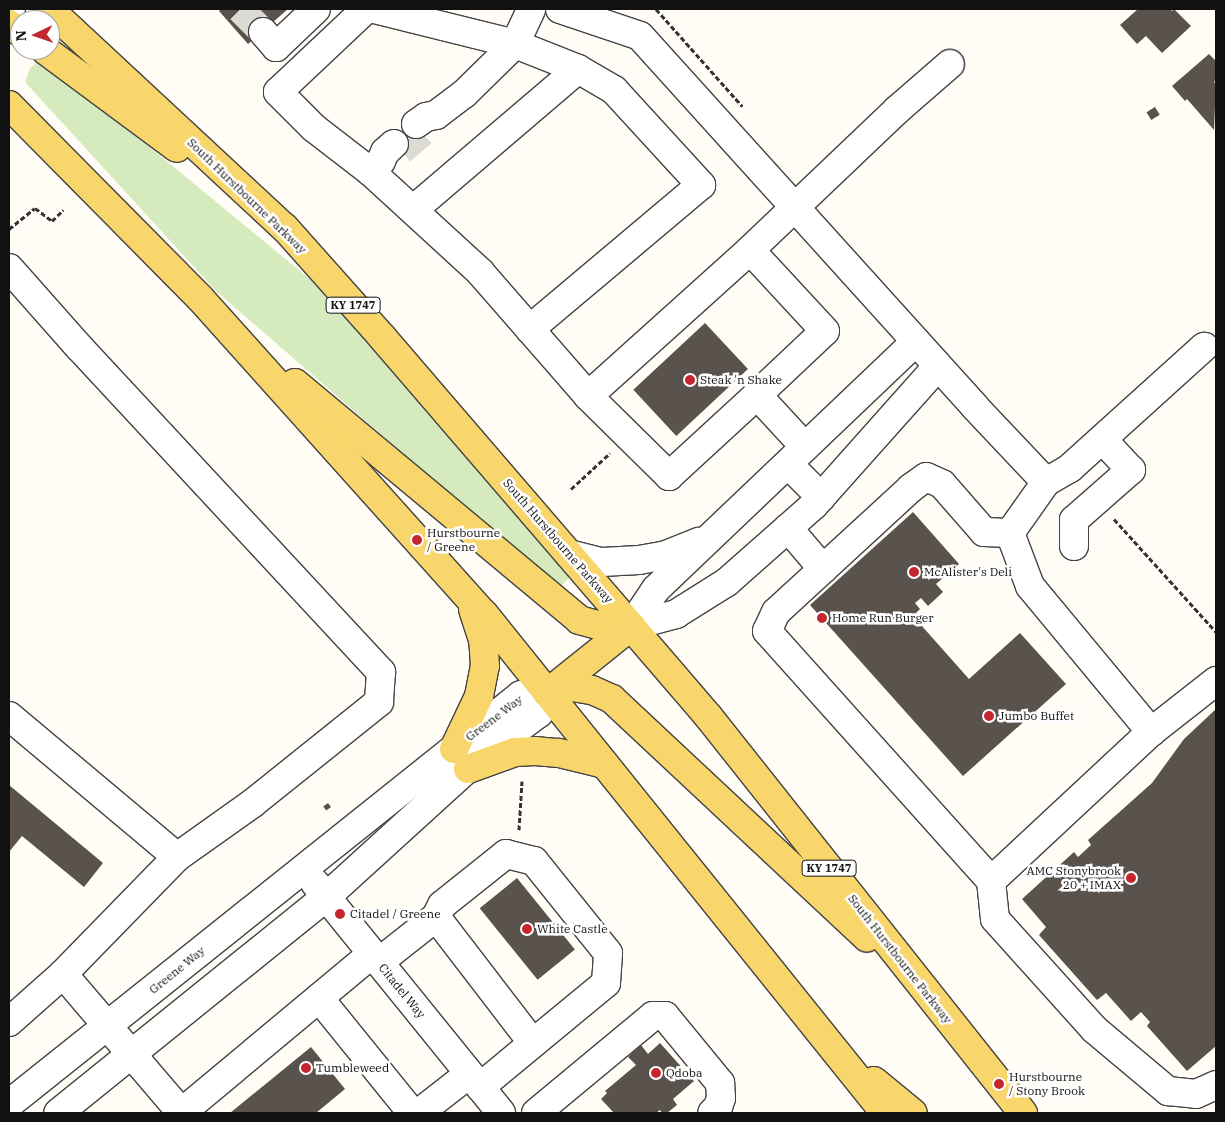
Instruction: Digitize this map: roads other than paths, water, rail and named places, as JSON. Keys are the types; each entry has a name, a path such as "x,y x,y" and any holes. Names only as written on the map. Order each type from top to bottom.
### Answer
{"main road":[{"name":"South Hurstbourne Parkway","path":"49,9 285,228 708,716 1023,1113"},
{"path":"58,60 285,228"},
{"path":"9,105 224,325 468,596 885,1113"},
{"path":"224,325 579,620 608,628 631,626"},
{"path":"468,596 483,640 485,666 479,696 461,759 535,751 559,753 604,764"},
{"path":"548,693 631,626"},
{"path":"548,693 572,687 592,690 612,699 935,1002"},
{"path":"832,1047 913,1113"}],"street":[{"path":"263,32 276,47 316,9"},
{"path":"366,9 278,92 314,128 387,157 413,210 480,272 588,396 669,476 825,331 750,250"},
{"path":"374,9 515,44 578,69 614,90 701,185 530,329"},
{"path":"425,124 464,94 515,44 531,9"},
{"path":"560,9 640,36 938,366 1046,482"},
{"path":"588,396 796,208 814,188 897,110 950,64"},
{"path":"413,210 578,69"},
{"path":"9,268 381,672 379,702 252,803 177,857 62,974 9,1022"},
{"path":"631,626 656,589 916,341"},
{"path":"1010,533 1046,482 1070,468 1204,347"},
{"path":"631,626 676,614 727,582 821,497 938,366"},
{"path":"757,395 797,455 821,497"},
{"path":"1074,546 1074,520 1130,470 1102,439"},
{"path":"1010,533 984,532 942,484 926,477 911,488 776,612 767,631 991,881 995,919 1094,1029 1168,1091 1196,1094 1216,1085"},
{"path":"788,528 823,569"},
{"path":"1010,533 1030,586 1151,732"},
{"path":"569,554 602,562 639,560 666,555 712,537"},
{"path":"991,881 1151,732 1216,680"},
{"name":"Greene Way","path":"58,1113 326,897 522,695 548,693"},
{"path":"9,716 177,857"},
{"name":"Greene Way","path":"9,1104 304,869 461,759"},
{"path":"62,974 108,1024 181,1113 319,998 436,917 442,905 506,854 534,861 608,952 606,983 532,1042 474,1081 419,1113"},
{"name":"Citadel Way","path":"304,869 501,1113"},
{"path":"436,917 532,1042"},
{"path":"319,998 412,1113"},
{"path":"536,1113 638,1027 653,1016 665,1016 720,1083 721,1098 718,1107 712,1113"}],"tunnel":[{"path":"240,9 263,32"},
{"path":"401,151 423,132"}],"place":[{"name":"Steak 'n Shake","path":"690,380"},
{"name":"Hurstbourne / Greene","path":"417,540"},
{"name":"McAlister's Deli","path":"914,572"},
{"name":"Home Run Burger","path":"822,618"},
{"name":"Jumbo Buffet","path":"989,716"},
{"name":"AMC Stonybrook 20 + IMAX","path":"1131,878"},
{"name":"Citadel / Greene","path":"340,914"},
{"name":"White Castle","path":"527,929"},
{"name":"Tumbleweed","path":"306,1068"},
{"name":"Qdoba","path":"656,1073"},
{"name":"Hurstbourne / Stony Brook","path":"999,1084"}]}
